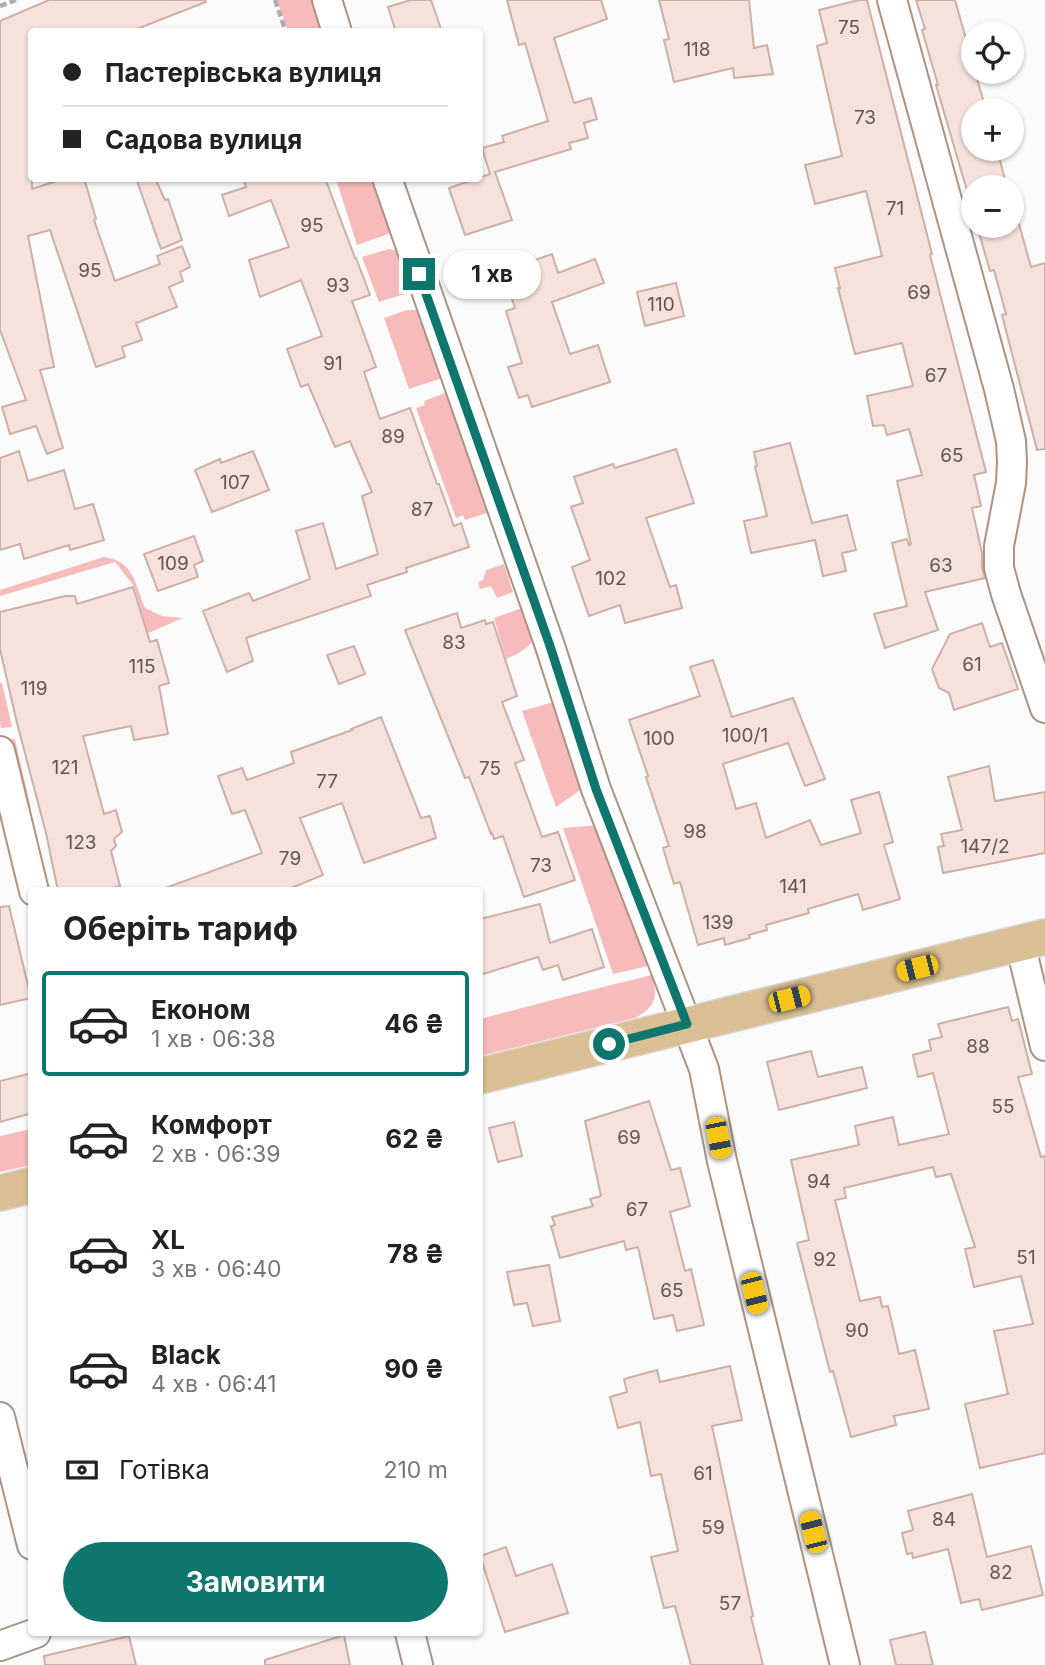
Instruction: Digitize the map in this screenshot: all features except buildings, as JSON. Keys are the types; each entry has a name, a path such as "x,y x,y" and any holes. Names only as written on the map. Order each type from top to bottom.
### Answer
{"main road":[{"path":"483,1075 1032,940"},
{"path":"0,1193 28,1186"}],"street":[{"path":"327,0 336,28"},
{"path":"892,0 1011,441 1012,471 998,561 1004,588 1034,646 1045,708"},
{"path":"388,182 550,646 596,789 705,1069 722,1160 845,1665"},
{"path":"0,751 33,887"},
{"path":"1032,940 1045,1046"},
{"path":"0,1417 28,1529"},
{"path":"0,1646 28,1636"},
{"path":"412,1636 418,1665"}],"path":[{"path":"0,6 16,0"},
{"path":"275,0 285,28"}],"shaded area":[{"path":"277,0 312,0 322,28 287,28"},
{"path":"337,182 374,182 391,229 388,234 357,245"},
{"path":"389,249 398,251 411,287 408,293 379,302 362,257"},
{"path":"407,310 419,310 442,378 409,389 384,318"},
{"path":"448,392 490,512 465,520 463,515 456,518 416,408 425,405 424,401"},
{"path":"104,557 122,563 128,569 136,582 145,608 162,616 183,618 148,633 134,586 115,562 0,596 0,590"},
{"path":"504,564 513,592 497,598 491,586 480,589 478,582 483,580 486,570"},
{"path":"519,609 525,610 535,637 522,651 506,659 494,618"},
{"path":"2,683 12,727 1,728"},
{"path":"557,701 586,786 556,807 522,711"},
{"path":"15,739 31,809 20,812 4,740"},
{"path":"600,825 648,966 613,974 563,828"},
{"path":"652,975 655,989 654,1001 635,1018 483,1055 483,1018"},
{"path":"28,1130 28,1166 0,1172 0,1136"}],"route":[{"path":"419,274 550,646 596,789 687,1024 609,1044"}]}
